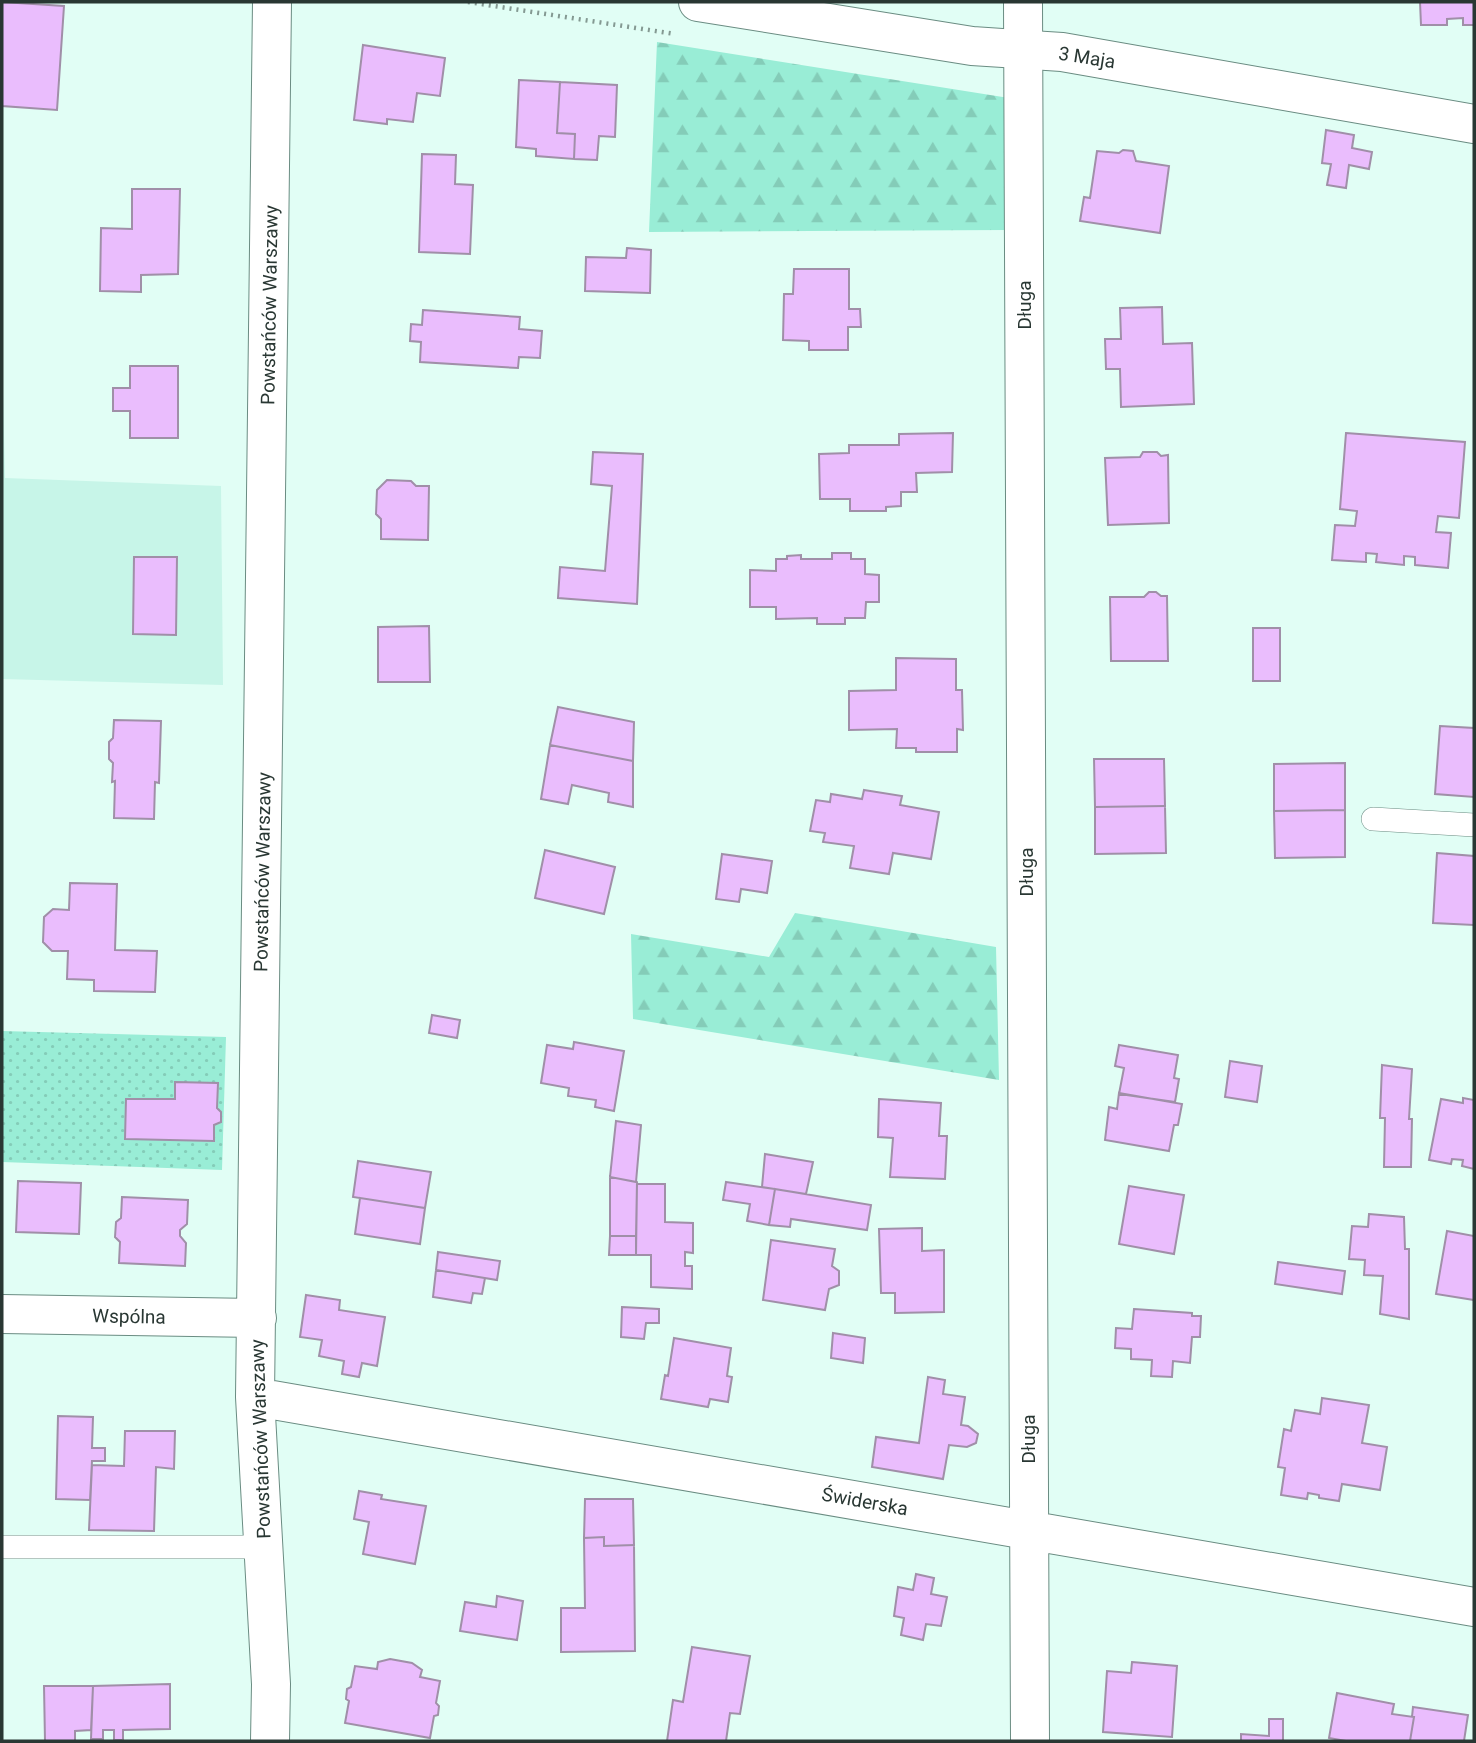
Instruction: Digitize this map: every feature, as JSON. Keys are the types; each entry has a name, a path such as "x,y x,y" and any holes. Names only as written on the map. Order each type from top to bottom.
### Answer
{"street":[{"name":"Powstańców Warszawy","path":"271,1741 271,1684 255,1397 272,2"},
{"name":"3 Maja","path":"698,2 972,46 1062,52 1474,124"},
{"name":"Długa","path":"1023,2 1030,1741"},
{"name":"Wspólna","path":"2,1314 257,1318"},
{"name":"Świderska","path":"255,1397 1474,1607"}],"lane":[{"path":"1373,819 1474,825"},
{"path":"2,1547 263,1547"}],"shaded area":[{"path":"2,350 5,478 221,486 223,685 2,679"}],"green space":[{"path":"657,42 1009,98 1007,230 649,232"},
{"path":"795,913 996,947 999,1080 633,1019 631,934 769,957"},
{"path":"2,1031 226,1037 222,1170 2,1162"}],"building":[{"path":"2,2 64,6 57,110 2,106"},
{"path":"1420,2 1474,2 1474,25 1463,25 1463,18 1447,19 1447,25 1421,25"},
{"path":"363,45 445,58 440,96 417,93 413,122 387,119 387,124 354,120"},
{"path":"519,80 560,82 557,133 575,134 574,159 536,156 536,149 516,147"},
{"path":"560,82 617,85 615,137 599,136 597,160 574,159 575,134 557,133"},
{"path":"1326,130 1354,135 1352,148 1372,152 1369,169 1349,165 1346,188 1327,185 1331,164 1322,163"},
{"path":"1123,150 1133,151 1136,161 1169,166 1160,233 1080,221 1084,197 1090,198 1097,151 1119,153"},
{"path":"422,154 456,155 455,184 473,185 470,254 419,252"},
{"path":"132,189 180,189 178,274 141,275 141,292 100,291 101,228 132,229"},
{"path":"627,248 651,250 650,293 585,291 586,257 626,258"},
{"path":"794,269 849,269 849,309 860,309 861,327 848,327 848,350 809,350 809,341 783,340 784,294 793,294"},
{"path":"1162,307 1163,344 1192,343 1194,404 1121,407 1120,369 1106,369 1105,339 1121,339 1120,308"},
{"path":"423,310 520,317 519,329 542,331 540,358 519,357 518,368 420,362 421,342 410,341 411,324 422,325"},
{"path":"130,366 178,366 178,438 130,438 130,411 113,411 113,388 130,388"},
{"path":"953,433 952,472 916,473 917,492 901,492 901,506 886,507 886,511 850,511 850,499 820,499 819,454 849,453 849,445 899,445 899,434"},
{"path":"1346,433 1465,442 1459,518 1438,516 1436,532 1451,533 1448,568 1415,565 1415,557 1404,556 1404,565 1376,562 1377,554 1366,553 1366,562 1332,560 1335,525 1355,526 1357,511 1340,509"},
{"path":"593,452 643,454 637,604 558,598 560,567 605,571 612,486 591,484"},
{"path":"1143,452 1168,455 1169,523 1108,525 1105,458 1140,457"},
{"path":"387,480 411,481 416,486 429,486 428,540 381,539 381,519 376,514 377,490"},
{"path":"832,553 851,553 851,559 865,559 865,574 879,575 879,602 866,602 865,618 845,618 845,624 817,624 817,618 776,619 776,607 750,607 750,570 776,571 776,559 801,555 801,559 832,559"},
{"path":"134,557 177,557 176,635 133,634"},
{"path":"1149,592 1167,596 1168,661 1111,661 1110,597 1144,597"},
{"path":"429,626 430,682 378,682 378,627"},
{"path":"1253,628 1280,628 1280,681 1253,681"},
{"path":"896,658 956,659 956,690 962,690 963,730 957,729 957,752 916,752 916,748 896,748 897,729 849,730 849,691 896,690"},
{"path":"558,707 634,722 633,761 550,745"},
{"path":"114,720 161,721 159,783 155,782 154,819 114,818 115,781 112,782 113,763 109,759 109,742 113,738"},
{"path":"1440,726 1474,728 1474,797 1435,794"},
{"path":"550,745 633,761 633,807 608,802 609,793 572,785 568,804 541,799"},
{"path":"1094,759 1164,759 1165,806 1095,807"},
{"path":"1345,763 1345,810 1274,811 1274,764"},
{"path":"864,790 902,796 900,805 939,812 931,859 893,853 889,874 850,868 854,846 823,842 825,833 810,831 816,800 830,802 831,794 862,799"},
{"path":"1165,806 1166,853 1095,854 1095,807"},
{"path":"1345,810 1345,857 1275,858 1274,811"},
{"path":"545,850 615,867 604,914 535,898"},
{"path":"1437,853 1474,856 1474,925 1433,923"},
{"path":"722,854 772,861 767,893 741,889 739,902 716,899"},
{"path":"70,883 117,884 115,950 157,951 155,992 94,991 94,980 67,979 68,951 52,951 43,942 44,917 53,909 69,910"},
{"path":"432,1015 460,1020 457,1038 429,1033"},
{"path":"574,1042 624,1051 614,1111 595,1107 596,1100 568,1096 569,1088 541,1083 547,1045 573,1049"},
{"path":"1119,1045 1178,1055 1174,1078 1179,1079 1175,1102 1119,1094 1124,1068 1115,1066"},
{"path":"1230,1061 1262,1066 1257,1102 1225,1097"},
{"path":"1382,1065 1412,1069 1409,1119 1412,1119 1411,1167 1384,1167 1385,1118 1380,1118"},
{"path":"175,1082 218,1083 217,1108 221,1112 221,1122 214,1125 214,1141 125,1139 126,1099 175,1099"},
{"path":"1119,1093 1182,1104 1178,1125 1174,1125 1169,1151 1105,1140 1109,1107 1117,1109"},
{"path":"1463,1098 1474,1100 1474,1169 1462,1166 1463,1160 1452,1159 1451,1164 1429,1160 1441,1099 1463,1103"},
{"path":"879,1099 941,1103 939,1136 947,1136 945,1179 890,1177 893,1138 878,1137"},
{"path":"616,1121 641,1125 636,1182 610,1177"},
{"path":"765,1154 813,1162 806,1194 762,1187"},
{"path":"358,1161 431,1172 425,1208 353,1197"},
{"path":"610,1177 637,1182 636,1236 610,1236"},
{"path":"18,1181 81,1183 79,1234 16,1232"},
{"path":"726,1182 775,1189 769,1225 747,1221 750,1204 723,1200"},
{"path":"637,1184 665,1184 665,1222 693,1223 693,1253 685,1252 685,1266 692,1266 692,1289 651,1287 651,1255 636,1255"},
{"path":"1129,1186 1184,1195 1174,1254 1119,1244"},
{"path":"775,1189 871,1205 867,1230 791,1219 790,1227 769,1225"},
{"path":"122,1197 188,1200 187,1224 180,1230 180,1236 186,1243 185,1266 119,1263 120,1242 115,1237 116,1222 121,1218"},
{"path":"360,1198 425,1208 420,1244 355,1234"},
{"path":"1369,1214 1404,1217 1405,1249 1409,1249 1409,1319 1380,1314 1383,1276 1364,1275 1365,1260 1349,1259 1352,1226 1368,1227"},
{"path":"922,1228 922,1251 944,1250 944,1312 895,1313 895,1293 881,1293 879,1229"},
{"path":"1447,1231 1474,1236 1474,1300 1436,1294"},
{"path":"610,1236 636,1236 636,1255 609,1255"},
{"path":"771,1240 835,1249 832,1266 839,1271 839,1285 829,1289 825,1310 763,1300"},
{"path":"438,1252 500,1261 497,1280 436,1270"},
{"path":"1278,1262 1345,1271 1342,1294 1275,1284"},
{"path":"436,1270 485,1278 482,1294 473,1293 471,1303 433,1297"},
{"path":"306,1295 340,1300 339,1310 385,1317 377,1366 362,1363 359,1377 342,1374 344,1361 319,1356 322,1340 300,1337"},
{"path":"622,1307 659,1309 659,1323 646,1323 644,1339 621,1337"},
{"path":"1134,1309 1201,1316 1200,1337 1192,1337 1190,1363 1173,1361 1172,1377 1151,1376 1152,1360 1131,1359 1131,1349 1115,1348 1116,1328 1132,1329"},
{"path":"833,1333 865,1338 863,1363 831,1358"},
{"path":"674,1338 731,1348 727,1376 732,1377 728,1402 710,1399 708,1407 661,1399"},
{"path":"928,1377 945,1380 943,1394 965,1397 961,1425 968,1426 978,1434 976,1443 967,1447 949,1445 943,1479 872,1467 876,1437 919,1443"},
{"path":"1322,1398 1369,1405 1362,1443 1387,1447 1380,1490 1342,1484 1339,1501 1308,1493 1307,1499 1281,1495 1285,1468 1278,1467 1284,1429 1291,1431 1295,1410 1320,1414"},
{"path":"58,1416 93,1417 92,1448 105,1448 105,1461 92,1461 90,1500 56,1499"},
{"path":"125,1431 175,1431 174,1469 156,1467 154,1531 89,1530 92,1465 124,1466"},
{"path":"359,1491 382,1495 381,1499 426,1506 415,1564 363,1554 369,1522 354,1519"},
{"path":"585,1499 633,1499 634,1545 604,1546 604,1537 584,1538"},
{"path":"604,1537 604,1546 634,1545 635,1651 561,1652 561,1608 585,1608 584,1538"},
{"path":"916,1574 934,1578 931,1594 947,1597 941,1626 926,1624 923,1640 901,1635 904,1618 894,1616 898,1587 913,1590"},
{"path":"497,1596 523,1601 517,1640 460,1631 465,1602 496,1607"},
{"path":"692,1647 750,1656 740,1714 730,1713 726,1741 667,1741 673,1700 683,1702"},
{"path":"390,1659 412,1663 422,1670 420,1677 440,1681 436,1703 439,1706 438,1715 434,1716 430,1738 345,1723 349,1701 346,1699 347,1689 351,1687 355,1666 377,1669 378,1662"},
{"path":"1132,1662 1177,1666 1172,1737 1103,1732 1107,1671 1131,1673"},
{"path":"170,1684 170,1729 123,1730 123,1740 114,1740 114,1730 103,1730 103,1739 91,1739 93,1686"},
{"path":"44,1686 93,1686 91,1730 75,1731 75,1741 45,1741"},
{"path":"1337,1693 1394,1704 1392,1714 1414,1717 1410,1741 1346,1741 1329,1738"},
{"path":"1413,1707 1468,1715 1464,1741 1410,1741"},
{"path":"1269,1719 1283,1719 1283,1741 1241,1741 1241,1734 1269,1736"}]}
